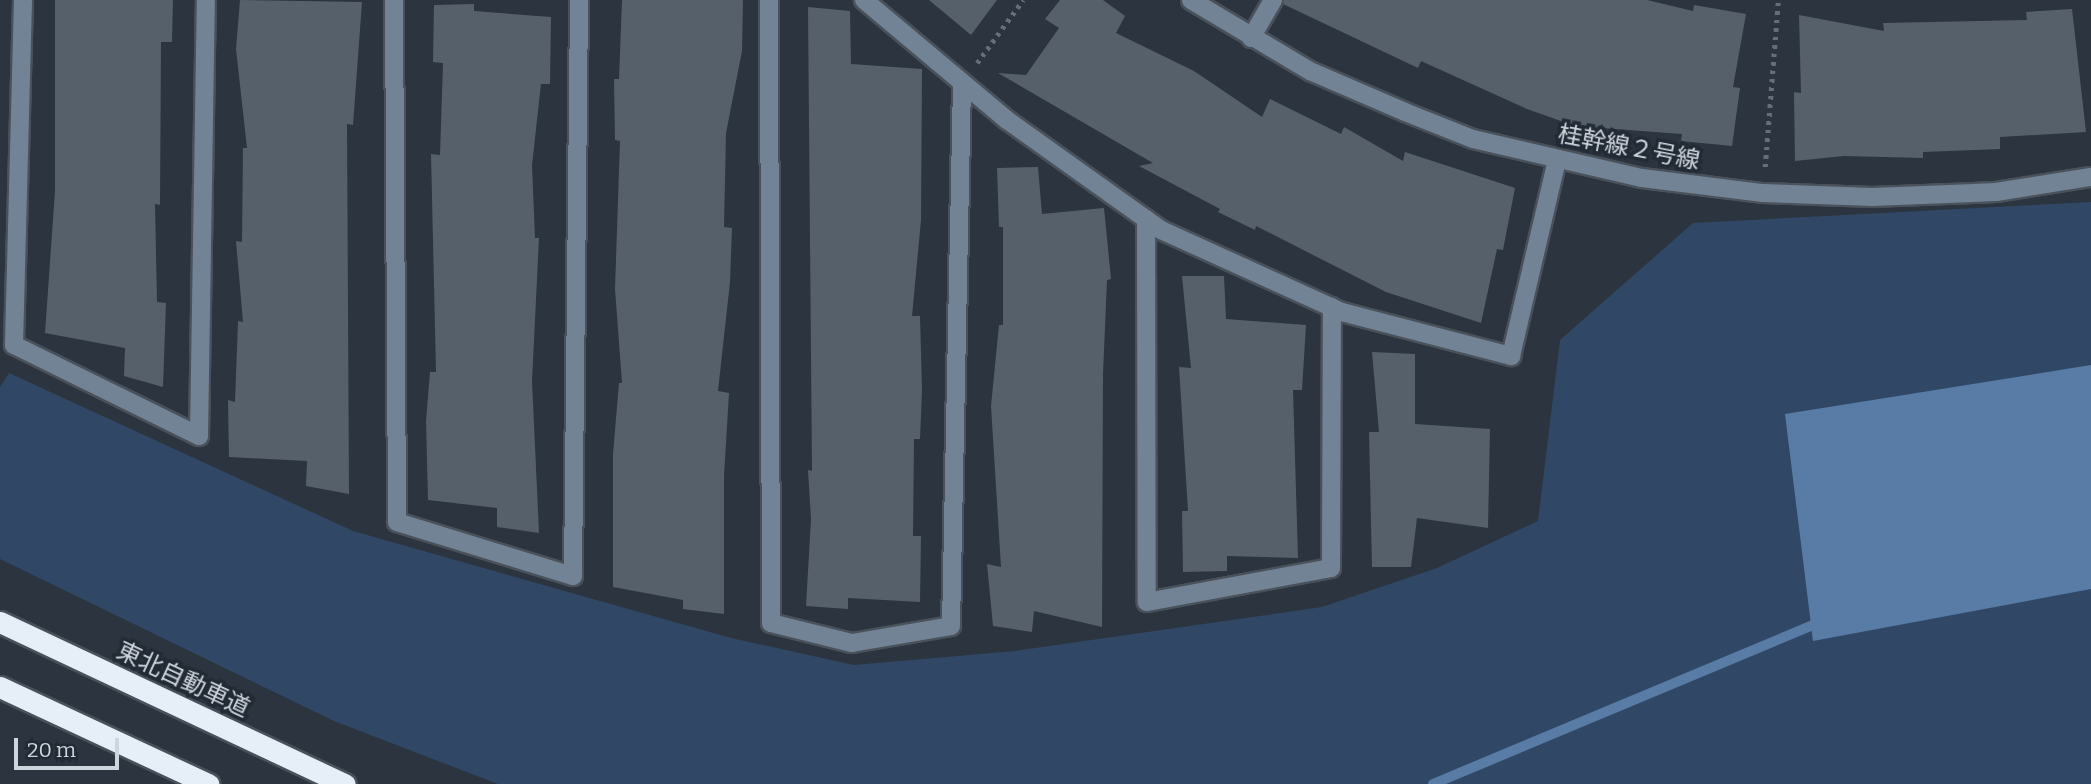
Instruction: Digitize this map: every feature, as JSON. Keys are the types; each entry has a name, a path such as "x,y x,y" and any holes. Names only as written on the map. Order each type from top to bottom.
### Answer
{"highway":[{"name":"東北自動車道","path":"0,622 345,784"},
{"path":"0,687 208,784"}],"street":[{"path":"23,0 14,345 199,436 206,0"},
{"path":"394,0 397,522 573,576 579,0"},
{"path":"769,0 771,623 852,643 951,626 962,83"},
{"path":"864,0 962,83 1146,219 1332,307 1511,356 1557,159"},
{"name":"桂幹線２号線","path":"1191,0 1310,71 1473,139 1642,178 1763,193 1931,195 1996,192 2091,177"},
{"path":"1251,38 1273,0"},
{"path":"1146,219 1147,602 1331,568 1332,307"}],"path":[{"path":"962,83 1023,0"},
{"path":"1763,193 1778,0"}],"shaded area":[{"path":"2091,202 2091,784 498,784 334,721 0,559 0,387 9,373 353,531 731,638 854,665 1015,651 1322,607 1437,568 1538,521 1560,340 1693,223"},
{"path":"2091,365 2091,589 1813,641 1785,414"}],"building":[{"path":"55,0 173,0 172,42 161,42 160,205 155,204 157,302 166,303 163,387 124,376 125,348 45,333 55,191"},
{"path":"240,0 362,2 353,125 347,124 349,494 306,486 307,461 229,457 228,400 235,402 238,321 243,322 236,241 242,242 243,148 247,148 236,49"},
{"path":"622,0 743,0 742,51 726,133 724,227 732,228 730,282 718,391 729,393 724,476 724,614 683,609 683,600 613,587 613,454 619,383 622,383 615,289 620,141 615,140 614,79 619,79"},
{"path":"929,0 997,0 971,35"},
{"path":"1060,0 1103,0 1125,16 1116,33 1194,71 1262,117 1270,99 1341,134 1344,127 1403,161 1405,152 1515,188 1503,250 1497,249 1481,323 1386,292 1256,226 1255,230 1218,212 1220,209 1139,166 1153,163 998,73 1026,75 1059,28 1045,19"},
{"path":"1284,0 1647,0 1693,11 1694,5 1746,14 1733,87 1740,88 1732,146 1681,141 1682,134 1575,126 1527,109 1421,61 1418,68 1283,4"},
{"path":"474,4 474,11 551,17 550,84 541,84 532,165 535,238 539,238 532,381 539,533 497,527 497,508 428,500 426,421 430,372 436,372 431,154 440,155 443,63 433,62 434,5"},
{"path":"808,7 850,11 851,64 922,69 921,220 912,316 920,316 922,390 920,439 914,439 913,536 921,536 920,602 848,598 848,609 806,606 811,519 808,470 812,471"},
{"path":"2072,9 2086,132 2000,137 2000,149 1923,152 1923,158 1844,156 1795,161 1794,92 1801,93 1799,15 1884,31 1883,23 2027,20 2026,12"},
{"path":"1038,167 1042,214 1104,208 1111,279 1107,280 1103,374 1102,627 1034,611 1032,632 993,626 987,564 1001,567 991,406 999,325 1003,325 1003,227 999,227 997,168"},
{"path":"1182,276 1224,276 1226,319 1306,325 1302,390 1293,390 1298,558 1227,556 1227,571 1183,572 1182,511 1188,511 1179,367 1191,368"},
{"path":"1372,352 1415,354 1415,424 1490,429 1488,528 1417,518 1411,567 1372,567 1369,432 1379,432"}],"waterway":[{"path":"1433,784 1821,622"}]}
